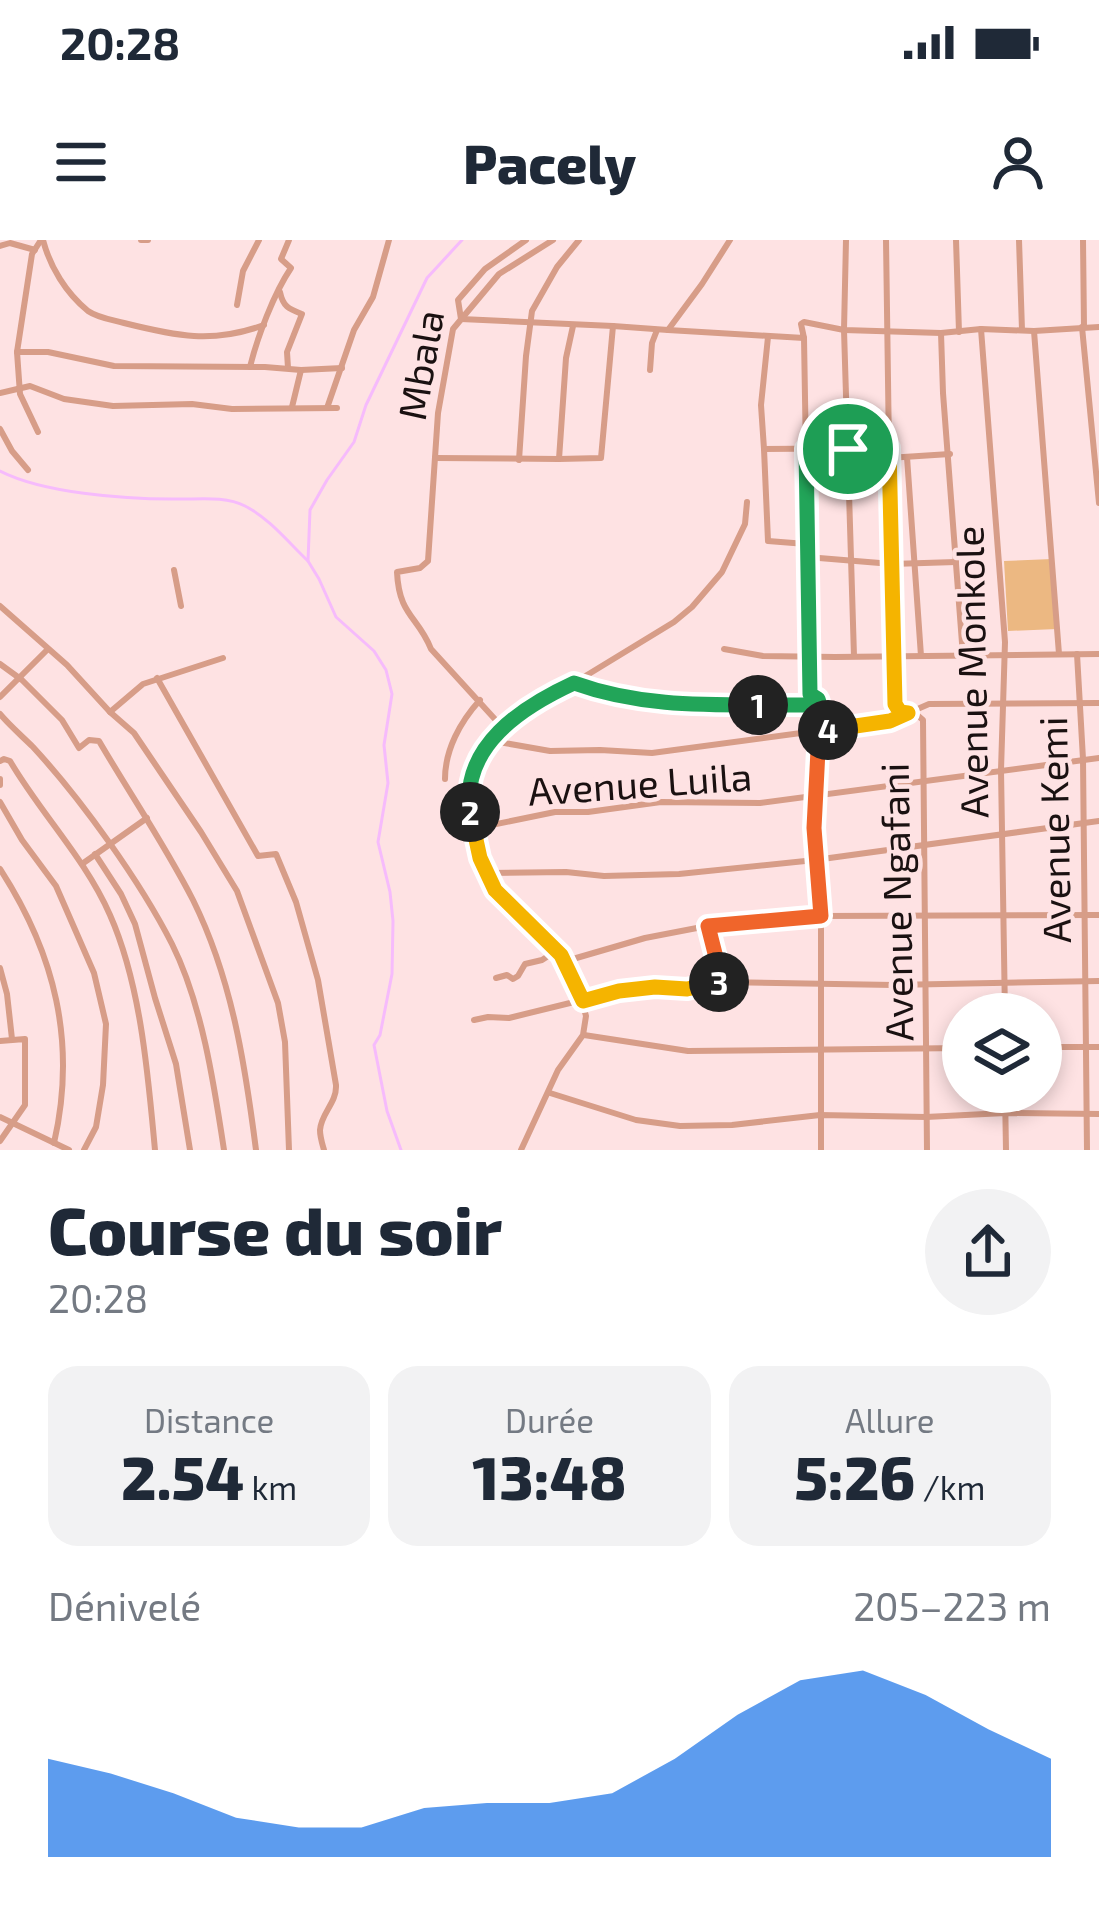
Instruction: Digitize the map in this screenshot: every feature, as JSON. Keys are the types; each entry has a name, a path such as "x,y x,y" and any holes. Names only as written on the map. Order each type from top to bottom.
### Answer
{"street":[{"path":"38,432 22,400 17,352 35,250 42,240"},
{"path":"42,240 59,278 93,314 191,338 264,326"},
{"path":"237,305 243,271 259,240"},
{"path":"250,367 291,268 281,259 289,240"},
{"path":"0,393 31,386 64,400 113,406 332,408 354,330 373,296 389,240"},
{"name":"Mbala","path":"480,700 430,648 402,606 397,572 420,568 428,561 438,413 453,329 460,319 458,300 485,269 526,240"},
{"path":"460,319 500,274 553,240"},
{"path":"519,460 532,311 579,240"},
{"path":"668,330 730,240"},
{"path":"846,240 844,329 854,656"},
{"name":"Avenue Ngafani","path":"886,240 895,704 900,712 923,720 927,1150"},
{"path":"956,240 959,332"},
{"path":"1018,240 1022,330"},
{"path":"1083,240 1083,327 1099,503"},
{"path":"0,246 23,243 35,250"},
{"path":"279,289 283,304 302,314 287,352 289,369"},
{"path":"460,319 804,338"},
{"path":"820,1150 821,916 815,860 820,705 810,694 808,657 801,324 941,333 1099,327"},
{"path":"559,459 566,358 573,326"},
{"path":"435,458 601,458 614,326"},
{"name":"Avenue Monkole","path":"981,329 1005,653 1001,770 1005,993"},
{"path":"650,370 657,330"},
{"path":"1034,331 1060,654"},
{"path":"941,333 963,656"},
{"path":"768,337 761,405 768,541 807,544"},
{"path":"17,352 48,352 114,366 342,368"},
{"path":"292,409 302,370"},
{"path":"0,429 28,470"},
{"path":"764,449 848,449 907,457 950,454"},
{"path":"907,457 921,656"},
{"path":"521,1150 558,1070 583,1035 586,1019 566,961 495,890 472,829 470,782 483,752 514,716 692,608 722,572 745,524 747,502"},
{"path":"807,557 915,565 956,562"},
{"path":"174,570 181,606"},
{"path":"0,606 83,680 139,739 238,896 278,1004 285,1042 289,1150"},
{"path":"0,697 49,648"},
{"path":"724,649 808,657 1099,654"},
{"name":"Avenue Kemi","path":"1077,654 1083,759 1087,1150"},
{"path":"110,712 157,678 223,658"},
{"path":"0,664 62,720 79,748 89,740 99,740 195,904 241,1039 256,1150"},
{"path":"157,678 258,856 276,854 296,902 318,980 336,1085 335,1099 320,1127 324,1150"},
{"path":"574,683 658,704 820,705"},
{"path":"445,779 457,733 480,700 503,728"},
{"path":"493,741 550,751 652,753 890,721 928,704 1099,703"},
{"path":"923,720 928,704"},
{"path":"0,715 33,747 109,844 171,944 210,1065 224,1150"},
{"name":"Avenue Luila","path":"472,829 555,812 661,802 760,803 1099,758"},
{"path":"0,761 10,761 34,801 60,830 109,913 126,958 155,1150"},
{"path":"0,802 56,886 94,973 106,1024 103,1085 96,1127 84,1150"},
{"path":"82,864 147,818"},
{"path":"487,873 679,874 1099,821"},
{"path":"95,854 135,924 176,1064 190,1150"},
{"path":"0,869 37,934 60,1013 64,1055 61,1147 0,1117"},
{"path":"566,961 708,926 821,916 1099,915"},
{"path":"708,926 720,982"},
{"path":"496,978 507,975 513,979 524,964 556,951"},
{"path":"0,968 12,1039"},
{"path":"474,1020 509,1018 619,991 687,989 720,982 1099,981"},
{"path":"583,1035 685,1051 942,1049"},
{"path":"0,1041 26,1040 27,1055 25,1105 0,1142"},
{"path":"1062,1048 1099,1047"},
{"path":"549,1093 632,1119 680,1126 820,1115 1099,1114"},
{"path":"1005,1113 1006,1150"}],"shaded area":[{"path":"1052,559 1057,629 1008,631 1004,561"}],"waterway":[{"path":"401,1150 387,1111 374,1045 392,974 390,892 378,842 388,783 384,745 392,694 386,670 374,651 336,617 308,561 310,510 354,442 366,405 427,278 462,240"},
{"path":"0,471 38,485 84,493 237,503 262,517 308,561"}],"route":[{"path":"889,448 895,704 900,712 908,713 890,721 819,731 814,828 821,916 708,926 720,982 687,989 619,991 583,1001 566,961 504,902 480,858 468,800 475,768 511,718 574,683 658,704 820,705 810,694 806,449 848,449 889,448"}]}
